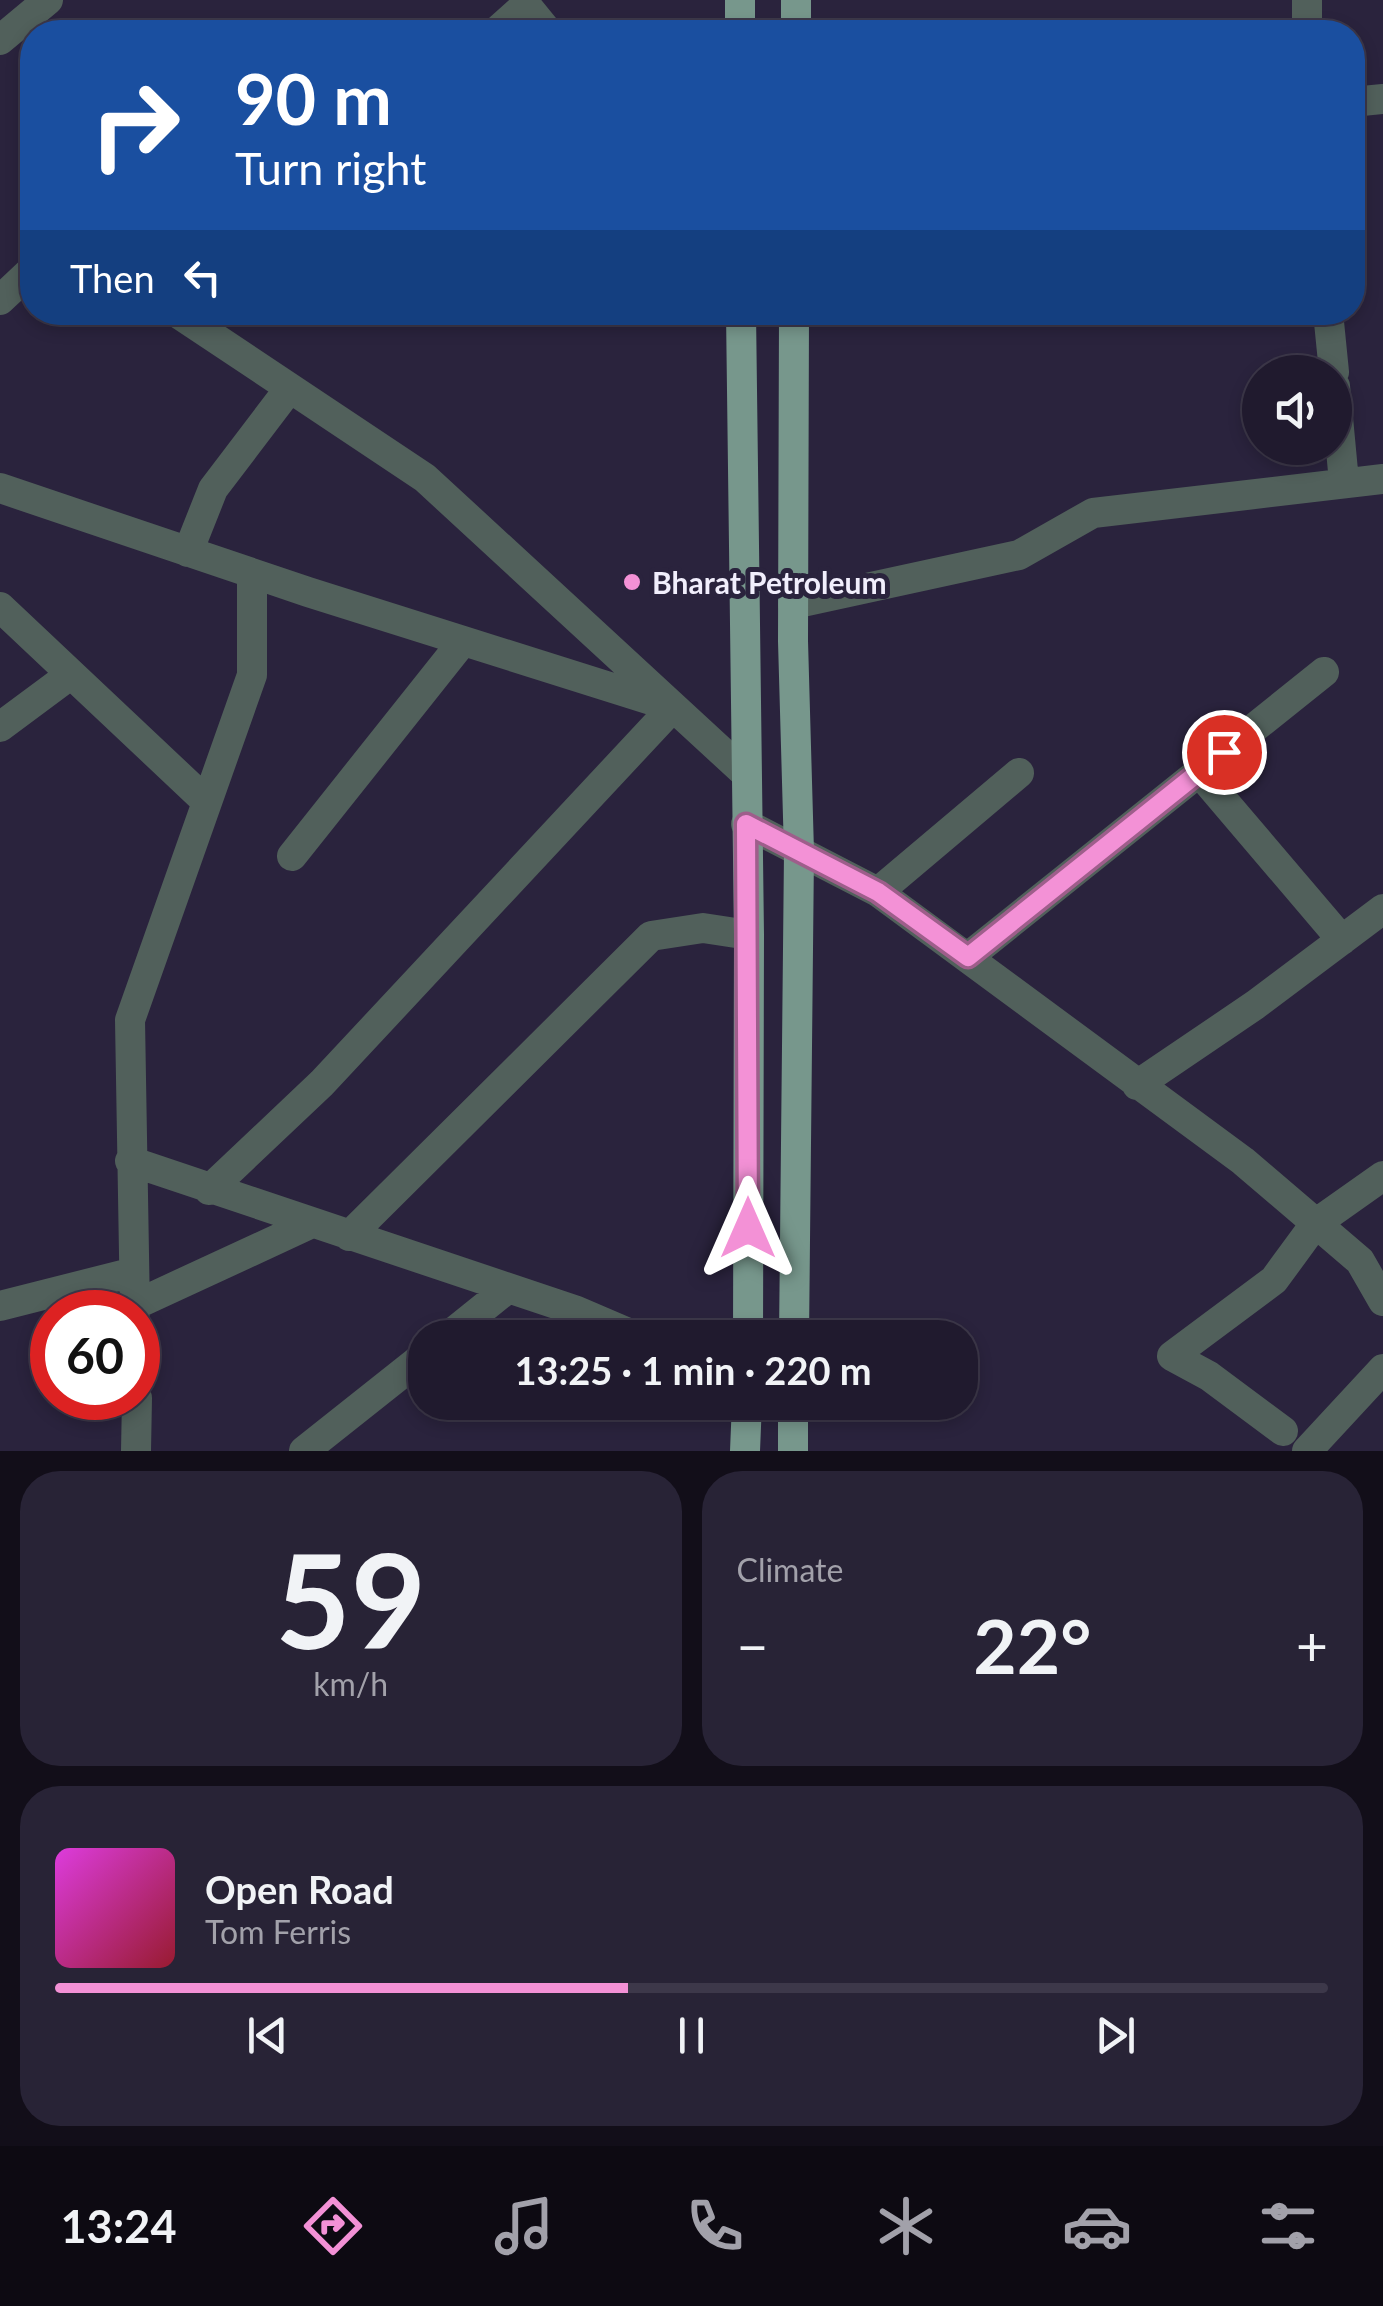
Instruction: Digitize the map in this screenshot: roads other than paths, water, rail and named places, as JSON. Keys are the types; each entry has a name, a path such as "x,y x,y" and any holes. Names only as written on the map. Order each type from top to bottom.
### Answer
{"main road":[{"path":"741,325 749,935 748,1320"},
{"path":"794,325 793,604 800,852 794,1320"},
{"path":"745,1451 746,1420"},
{"path":"793,1420 793,1451"}],"street":[{"path":"25,20 48,0"},
{"path":"509,20 526,5 538,20"},
{"path":"0,300 20,281"},
{"path":"198,325 425,478 744,772"},
{"path":"1329,325 1332,355"},
{"path":"188,552 213,489 289,388"},
{"path":"1342,465 1344,482"},
{"path":"793,604 1019,555 1094,513 1383,479"},
{"path":"0,488 252,574 673,707"},
{"path":"134,1290 130,1020 252,675 252,574"},
{"path":"0,607 207,802"},
{"path":"292,856 463,641"},
{"path":"968,957 1324,672"},
{"path":"0,728 70,674"},
{"path":"208,1190 322,1084 673,707"},
{"path":"878,892 1019,772"},
{"path":"1199,772 1342,940"},
{"path":"746,824 878,892 1243,1161 1360,1262 1383,1301"},
{"path":"1137,1085 1383,910"},
{"path":"349,1236 651,936 703,928 749,935"},
{"path":"130,1161 592,1320"},
{"path":"1282,1430 1209,1376 1172,1356 1274,1280 1315,1224 1383,1176"},
{"path":"160,1297 310,1224"},
{"path":"0,1306 134,1272"},
{"path":"469,1320 508,1289"},
{"path":"304,1451 408,1368"},
{"path":"1307,1451 1383,1369"},
{"path":"136,1451 137,1420"}],"place":[{"name":"Bharat Petroleum","path":"632,582"}]}
